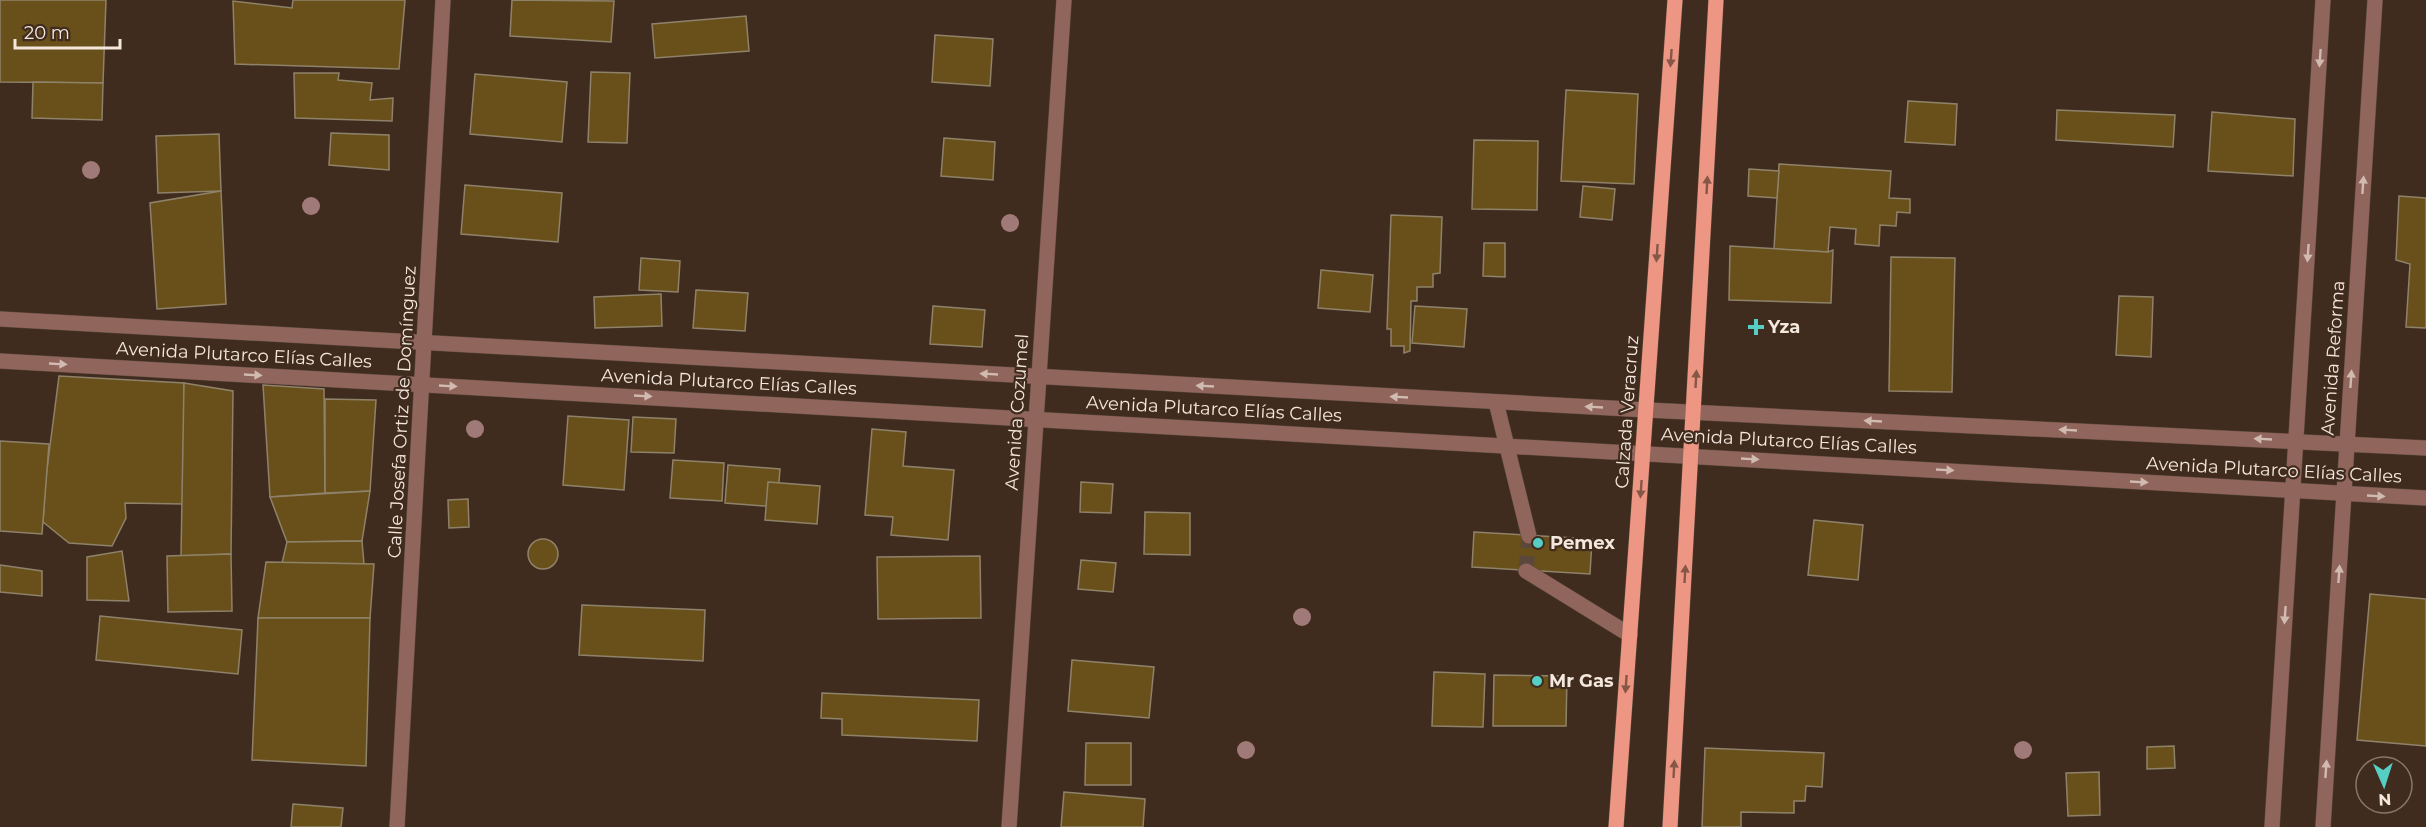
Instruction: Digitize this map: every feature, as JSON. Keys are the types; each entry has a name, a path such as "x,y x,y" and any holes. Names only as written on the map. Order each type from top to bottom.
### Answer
{"main road":[{"name":"Calzada Veracruz","path":"1616,827 1675,0"},
{"path":"1670,827 1695,412 1716,0"}],"street":[{"name":"Calle Josefa Ortiz de Domínguez","path":"397,827 426,342 443,0"},
{"name":"Avenida Cozumel","path":"1009,827 1064,0"},
{"name":"Avenida Reforma","path":"2272,827 2324,0"},
{"name":"Avenida Reforma","path":"2323,827 2375,0"},
{"name":"Avenida Plutarco Elías Calles","path":"0,319 1496,402 2426,448"},
{"name":"Avenida Plutarco Elías Calles","path":"0,361 1644,452 2344,495 2426,498"},
{"path":"1496,402 1529,536"},
{"path":"1526,571 1630,635"}],"building":[{"path":"0,0 106,0 103,83 0,82"},
{"path":"293,0 405,0 399,69 235,64 233,1 292,8"},
{"path":"512,0 614,1 611,42 510,36"},
{"path":"746,16 749,51 655,58 652,24"},
{"path":"935,35 993,39 990,86 932,82"},
{"path":"591,72 630,73 627,143 588,142"},
{"path":"294,73 339,73 338,80 372,83 370,100 393,98 392,121 295,118"},
{"path":"475,74 567,82 562,142 470,134"},
{"path":"33,82 103,83 102,120 32,118"},
{"path":"1566,90 1638,94 1634,184 1561,181"},
{"path":"1908,101 1957,104 1955,145 1905,142"},
{"path":"2057,110 2175,115 2173,147 2056,140"},
{"path":"2212,112 2295,119 2293,176 2208,171"},
{"path":"331,133 389,135 389,170 329,165"},
{"path":"219,134 221,191 158,193 156,136"},
{"path":"944,138 995,142 993,180 941,176"},
{"path":"1474,140 1538,141 1537,210 1472,209"},
{"path":"1779,164 1891,171 1889,198 1910,199 1910,213 1897,212 1896,226 1880,225 1879,246 1855,244 1856,229 1830,227 1828,252 1774,249"},
{"path":"1749,169 1779,171 1777,198 1748,196"},
{"path":"465,185 562,193 558,242 461,234"},
{"path":"1583,186 1615,189 1612,220 1580,217"},
{"path":"221,191 226,304 157,309 150,203"},
{"path":"2399,196 2426,198 2426,328 2406,327 2410,264 2396,260"},
{"path":"1391,215 1442,217 1440,273 1433,274 1433,287 1417,287 1417,301 1411,301 1410,351 1404,353 1404,346 1391,346 1391,329 1387,329"},
{"path":"1484,243 1505,243 1505,277 1483,276"},
{"path":"1730,246 1828,252 1833,250 1831,303 1729,300"},
{"path":"1891,257 1955,258 1952,392 1889,391"},
{"path":"641,258 680,261 678,292 639,290"},
{"path":"1321,270 1373,275 1370,312 1318,308"},
{"path":"696,290 748,293 745,331 693,328"},
{"path":"661,294 662,326 595,328 594,297"},
{"path":"2119,296 2153,297 2151,357 2116,355"},
{"path":"933,306 985,310 982,347 930,344"},
{"path":"1415,306 1467,309 1464,347 1412,343"},
{"path":"59,376 184,383 184,504 125,503 126,518 112,546 69,543 43,522 46,477"},
{"path":"184,383 233,391 231,554 181,556"},
{"path":"263,385 324,389 325,493 270,497"},
{"path":"325,399 376,400 370,491 325,493"},
{"path":"568,416 629,420 624,490 563,485"},
{"path":"633,417 676,419 674,453 631,452"},
{"path":"872,429 906,432 903,466 954,470 948,540 891,535 893,517 865,515"},
{"path":"0,441 49,444 42,534 0,531"},
{"path":"673,460 724,463 722,501 670,498"},
{"path":"728,465 780,469 777,507 725,503"},
{"path":"768,482 820,486 817,524 765,520"},
{"path":"1081,482 1113,484 1111,513 1080,512"},
{"path":"370,491 362,541 287,542 270,497"},
{"path":"468,499 469,527 449,528 448,500"},
{"path":"1145,512 1190,513 1190,555 1144,554"},
{"path":"1814,520 1863,525 1858,580 1808,575"},
{"path":"1474,532 1592,539 1590,574 1472,567"},
{"path":"543,539 553,544 558,554 553,564 543,569 533,564 528,554 533,544"},
{"path":"362,541 364,564 282,563 287,542"},
{"path":"122,551 129,601 87,600 87,557"},
{"path":"231,554 232,611 168,612 167,556"},
{"path":"980,556 981,618 878,619 877,557"},
{"path":"1081,560 1116,563 1113,592 1078,589"},
{"path":"266,562 374,564 370,618 258,618"},
{"path":"0,565 42,571 42,596 0,592"},
{"path":"2370,594 2426,599 2426,746 2357,740"},
{"path":"582,605 705,610 703,661 579,655"},
{"path":"100,616 242,630 238,674 96,660"},
{"path":"258,618 370,618 366,766 252,760"},
{"path":"1072,660 1154,667 1149,718 1068,711"},
{"path":"1434,672 1485,674 1483,727 1432,726"},
{"path":"1494,675 1567,676 1566,726 1493,726"},
{"path":"822,693 979,700 977,741 842,735 842,719 821,718"},
{"path":"1086,743 1131,743 1131,785 1085,785"},
{"path":"2174,746 2175,768 2147,769 2147,747"},
{"path":"1705,748 1824,753 1822,787 1806,786 1805,801 1794,801 1794,813 1741,812 1741,827 1702,827"},
{"path":"2099,772 2100,815 2068,816 2066,773"},
{"path":"1064,792 1145,799 1143,827 1061,827"},
{"path":"293,804 343,808 341,827 291,827"}],"tunnel":[{"path":"1526,571 1529,536"}],"place":[{"name":"Yza","path":"1756,327"},
{"name":"Pemex","path":"1538,543"},
{"name":"Mr Gas","path":"1537,681"}]}
